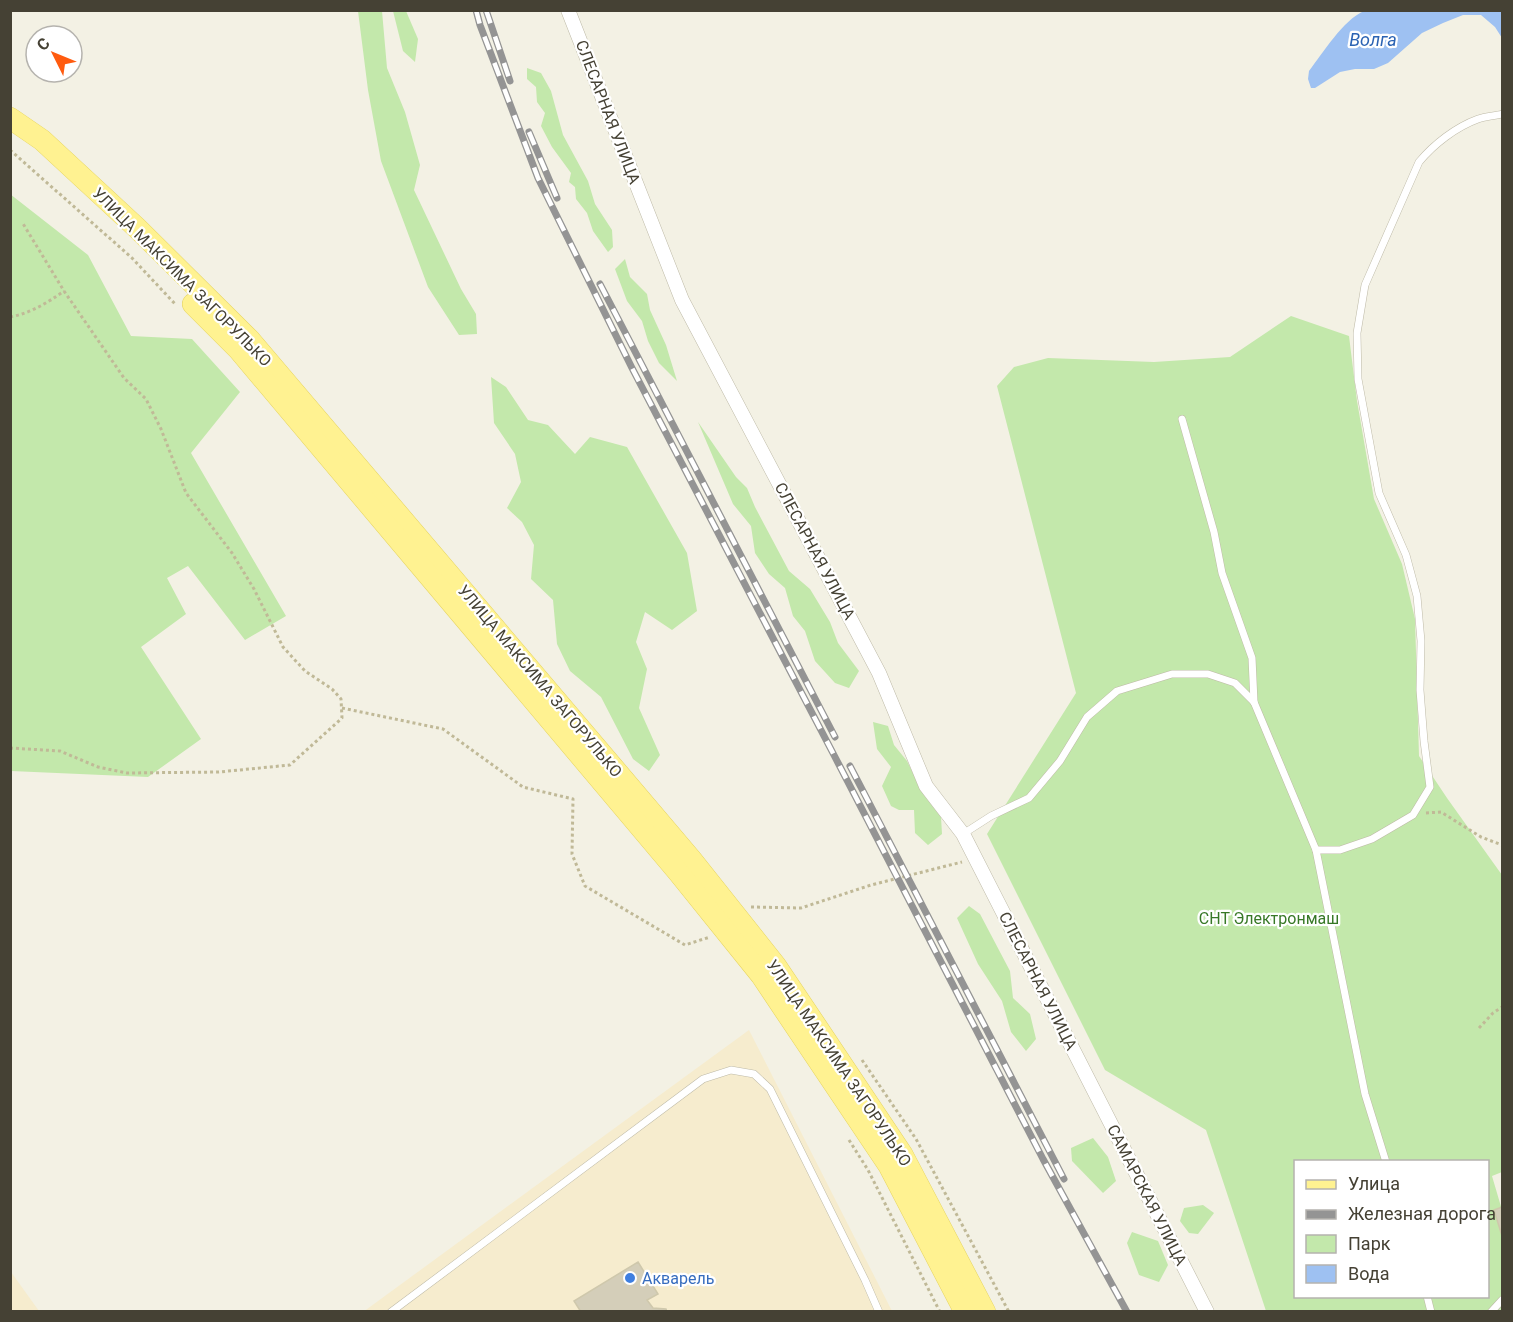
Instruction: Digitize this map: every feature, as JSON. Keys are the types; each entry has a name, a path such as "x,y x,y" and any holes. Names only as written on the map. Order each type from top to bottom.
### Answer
{"main road":[{"name":"УЛИЦА МАКСИМА ЗАГОРУЛЬКО","path":"10,118 42,140 137,228 250,340 697,867 776,966 902,1154 985,1311"},
{"name":"УЛИЦА МАКСИМА ЗАГОРУЛЬКО","path":"10,134 27,146 137,246 238,349 678,872 761,975 889,1166 964,1311"}],"street":[{"name":"СЛЕСАРНАЯ УЛИЦА","path":"568,10 682,300 879,673 926,786 963,834 1087,1079"},
{"name":"САМАРСКАЯ УЛИЦА","path":"1087,1079 1207,1311"}],"lane":[{"path":"1316,850 1340,850 1372,839 1413,815 1430,787 1420,690 1421,641 1417,596 1406,555 1379,493 1358,379 1357,333 1365,285 1419,162 1431,148 1478,119 1503,114"},
{"path":"1182,419 1214,532 1222,573 1252,658 1254,702 1316,850 1365,1094 1386,1160"},
{"path":"963,834 991,816 1029,798 1060,761 1088,717 1117,691 1173,674 1208,674 1235,683 1254,702"},
{"path":"391,1311 703,1079 732,1070 754,1074 770,1089 879,1311"},
{"path":"1491,1311 1503,1300"}],"path":[{"path":"10,150 132,258 178,307"},
{"path":"10,748 60,751 98,767 127,773 219,772 290,765 342,717 341,699 332,689 305,671 283,647 254,589 232,552 186,493 161,429 146,399 124,378 64,291 22,222"},
{"path":"10,316 24,314 43,306 64,291"},
{"path":"341,708 443,729 523,787 573,799 572,854 585,886 685,945 712,936"},
{"path":"1413,815 1441,812 1480,837 1503,845"},
{"path":"750,907 801,908 871,885 976,859"},
{"path":"1479,1028 1493,1013 1503,1007"},
{"path":"843,1131 867,1170 940,1311"}],"shaded area":[{"path":"749,1030 892,1311 363,1312"},
{"path":"11,1272 39,1311 11,1311"}],"green space":[{"path":"358,11 382,11 387,68 405,112 420,165 414,190 461,289 476,314 477,334 459,335 428,287 381,161 368,90"},
{"path":"393,11 406,11 418,39 415,62 403,51"},
{"path":"527,68 541,73 551,91 563,135 588,181 595,204 612,230 613,247 608,252 593,231 587,213 576,199 575,187 569,182 571,173 552,147 541,126 545,113 537,102 536,87 527,79"},
{"path":"10,194 88,255 131,336 192,339 240,392 191,453 286,616 245,640 188,566 167,578 186,614 141,647 201,739 148,777 11,771"},
{"path":"625,259 630,277 647,294 650,310 666,345 677,381 659,363 648,341 642,321 627,301 615,269"},
{"name":"СНТ Электронмаш","path":"1291,316 1349,336 1357,401 1374,499 1402,564 1415,619 1419,756 1502,875 1502,1172 1492,1176 1502,1210 1502,1311 1266,1311 1206,1130 1105,1070 987,834 1076,693 997,386 1014,367 1048,358 1154,362 1230,357"},
{"path":"491,377 506,387 528,420 548,425 575,454 590,437 627,447 687,553 697,611 672,630 645,612 636,642 647,669 639,708 660,755 649,771 633,759 601,697 570,671 557,644 553,600 531,579 534,545 522,522 507,508 521,482 515,454 494,423"},
{"path":"698,422 736,477 747,488 789,571 810,589 830,622 838,643 859,671 849,688 835,683 815,661 805,631 793,616 785,588 769,574 755,553 751,526 733,504"},
{"path":"873,722 888,726 894,745 907,761 924,795 941,817 942,834 928,845 915,833 914,810 899,810 891,806 882,786 891,767 877,749"},
{"path":"969,906 980,914 1010,971 1013,998 1030,1014 1036,1039 1026,1051 1011,1032 1002,1001 978,964 957,918"},
{"path":"1093,1138 1108,1157 1116,1181 1103,1193 1072,1161 1071,1148"},
{"path":"1203,1205 1214,1213 1198,1234 1189,1233 1180,1221 1184,1208"},
{"path":"1132,1232 1158,1241 1168,1265 1159,1282 1139,1275 1127,1243"}],"water":[{"name":"Волга","path":"1364,11 1502,11 1502,38 1495,27 1481,15 1463,15 1422,33 1388,63 1374,69 1340,72 1315,88 1311,88 1308,79 1309,71 1341,29"}],"building":[{"path":"1502,1207 1502,1236 1494,1210"},
{"name":"Акварель","path":"638,1262 658,1294 647,1300 653,1308 666,1309 667,1312 581,1312 574,1301"}],"railway":[{"path":"476,10 538,178 632,368 1043,1159 1127,1312"},
{"path":"486,10 510,81"},
{"path":"529,132 557,198"},
{"path":"600,284 835,737"},
{"path":"850,766 1064,1179"}],"place":[{"name":"Акварель","path":"630,1278"}]}
